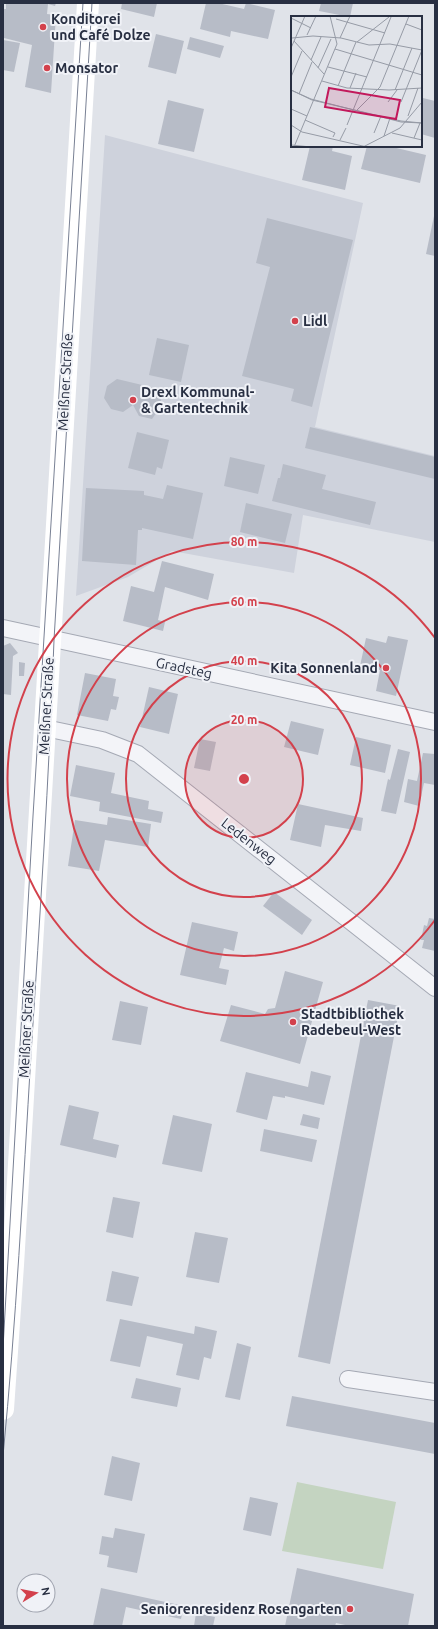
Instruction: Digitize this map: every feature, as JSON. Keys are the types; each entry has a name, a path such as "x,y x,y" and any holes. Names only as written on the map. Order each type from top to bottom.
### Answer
{"main road":[{"name":"Meißner Straße","path":"3,1409 8,1264 45,728 49,639 88,3"}],"street":[{"name":"Gradsteg","path":"3,628 435,722"},
{"name":"Ledenweg","path":"45,728 102,740 138,754 435,988"},
{"path":"348,1379 435,1392"}],"shaded area":[{"path":"105,135 363,203 315,427 435,456 435,542 303,515 294,573 172,551 128,577 76,596"}],"green space":[{"path":"297,1482 396,1502 383,1569 282,1551"}],"building":[{"path":"6,3 56,3 55,6 48,4 47,14 56,15 51,93 25,87 32,45 4,38 3,9 6,9"},
{"path":"122,3 157,3 154,17 121,9"},
{"path":"206,3 218,3 244,9 246,3 275,10 268,39 231,31 230,37 200,29"},
{"path":"321,3 353,3 350,16 319,11"},
{"path":"156,34 184,41 176,74 148,67"},
{"path":"190,37 224,46 220,58 187,49"},
{"path":"3,40 20,43 14,72 3,70"},
{"path":"423,98 435,101 435,138 422,134"},
{"path":"168,100 204,109 194,152 158,144"},
{"path":"310,147 333,147 332,151 352,156 345,190 302,180"},
{"path":"367,147 392,147 426,155 420,183 361,169"},
{"path":"435,216 435,256 426,254"},
{"name":"Lidl","path":"267,218 353,240 312,407 291,401 294,389 242,376 270,267 256,263"},
{"path":"157,338 189,345 181,382 149,375"},
{"name":"Drexl Kommunal- & Gartentechnik","path":"117,379 159,389 161,401 159,409 152,419 139,416 133,405 123,412 111,409 104,398 107,386"},
{"path":"310,427 435,457 435,479 305,448"},
{"path":"137,432 169,440 162,469 157,467 155,475 128,468"},
{"path":"230,457 265,465 258,494 224,486"},
{"path":"283,464 326,475 322,489 376,502 370,525 272,501"},
{"path":"167,485 203,493 193,539 142,528 142,530 138,530 136,565 82,561 86,488 144,491 144,495 163,499"},
{"path":"246,503 292,514 285,543 240,532"},
{"path":"162,561 214,574 208,600 165,587 158,620 165,622 163,631 123,621 131,586 154,592"},
{"name":"Kita Sonnenland","path":"388,636 408,640 396,696 376,691 380,670 360,666 366,638 386,643"},
{"path":"10,643 18,653 13,656 11,695 3,694 3,646"},
{"path":"19,662 25,663 24,676 19,676"},
{"path":"85,673 116,679 113,696 119,697 116,710 111,709 108,721 77,715"},
{"path":"149,687 178,694 169,734 140,727"},
{"path":"291,721 324,729 318,755 284,747"},
{"path":"356,737 391,745 385,773 350,765"},
{"path":"200,739 216,742 210,771 194,768"},
{"path":"398,749 410,752 396,814 381,811 388,779 390,780"},
{"path":"423,753 435,754 435,785 424,783 419,806 404,802 408,779 417,781"},
{"path":"76,765 115,773 111,793 149,801 148,809 163,812 161,823 99,811 100,802 70,796"},
{"path":"298,804 363,818 361,831 325,825 321,847 290,840"},
{"path":"108,817 151,824 148,847 105,840 99,871 68,866 75,820 107,825"},
{"path":"274,892 312,920 302,935 263,906"},
{"path":"429,918 435,919 435,951 422,948 424,940 421,940 424,925 427,926"},
{"path":"192,922 238,932 234,951 224,948 219,968 229,970 226,985 180,975"},
{"path":"285,971 323,982 300,1064 220,1041 231,1005 265,1014 268,1009 275,1008"},
{"path":"368,1000 400,1006 330,1364 298,1357"},
{"path":"120,1001 148,1007 141,1045 112,1040"},
{"path":"311,1071 331,1076 324,1105 285,1096 285,1098 273,1096 267,1120 236,1112 246,1072 308,1087"},
{"path":"69,1105 99,1112 93,1139 119,1145 116,1158 60,1145"},
{"path":"303,1114 320,1118 318,1129 300,1125"},
{"path":"173,1115 212,1124 202,1172 162,1164"},
{"path":"264,1129 317,1140 312,1162 260,1151"},
{"path":"113,1197 140,1202 133,1238 106,1232"},
{"path":"195,1232 228,1238 219,1283 186,1277"},
{"path":"112,1271 139,1277 132,1306 106,1301"},
{"path":"120,1319 194,1334 195,1326 217,1331 211,1359 204,1357 199,1380 176,1375 183,1344 147,1336 140,1367 110,1361"},
{"path":"237,1343 251,1347 240,1400 225,1397"},
{"path":"136,1378 181,1388 177,1407 131,1398"},
{"path":"292,1396 435,1423 435,1454 286,1426"},
{"path":"112,1456 140,1463 132,1501 104,1495"},
{"path":"250,1497 278,1503 271,1536 243,1530"},
{"path":"115,1528 145,1534 137,1573 107,1567 109,1556 99,1554 102,1536 113,1538"},
{"name":"Seniorenresidenz Rosengarten","path":"297,1568 414,1594 408,1626 350,1626 336,1623 335,1626 285,1626"},
{"path":"101,1588 184,1606 181,1619 126,1607 122,1626 93,1626"},
{"path":"196,1613 215,1617 213,1626 194,1626"}],"tram line":[{"path":"3,1348 33,816 83,3"},
{"path":"3,1456 15,1306 41,899 50,744 54,640 92,3"}],"place":[{"name":"Konditorei und Café Dolze","path":"43,27"},
{"name":"Monsator","path":"47,68"},
{"name":"Lidl","path":"295,321"},
{"name":"Drexl Kommunal- & Gartentechnik","path":"133,400"},
{"name":"Kita Sonnenland","path":"386,668"},
{"name":"Stadtbibliothek Radebeul-West","path":"293,1022"},
{"name":"Seniorenresidenz Rosengarten","path":"350,1609"}]}
